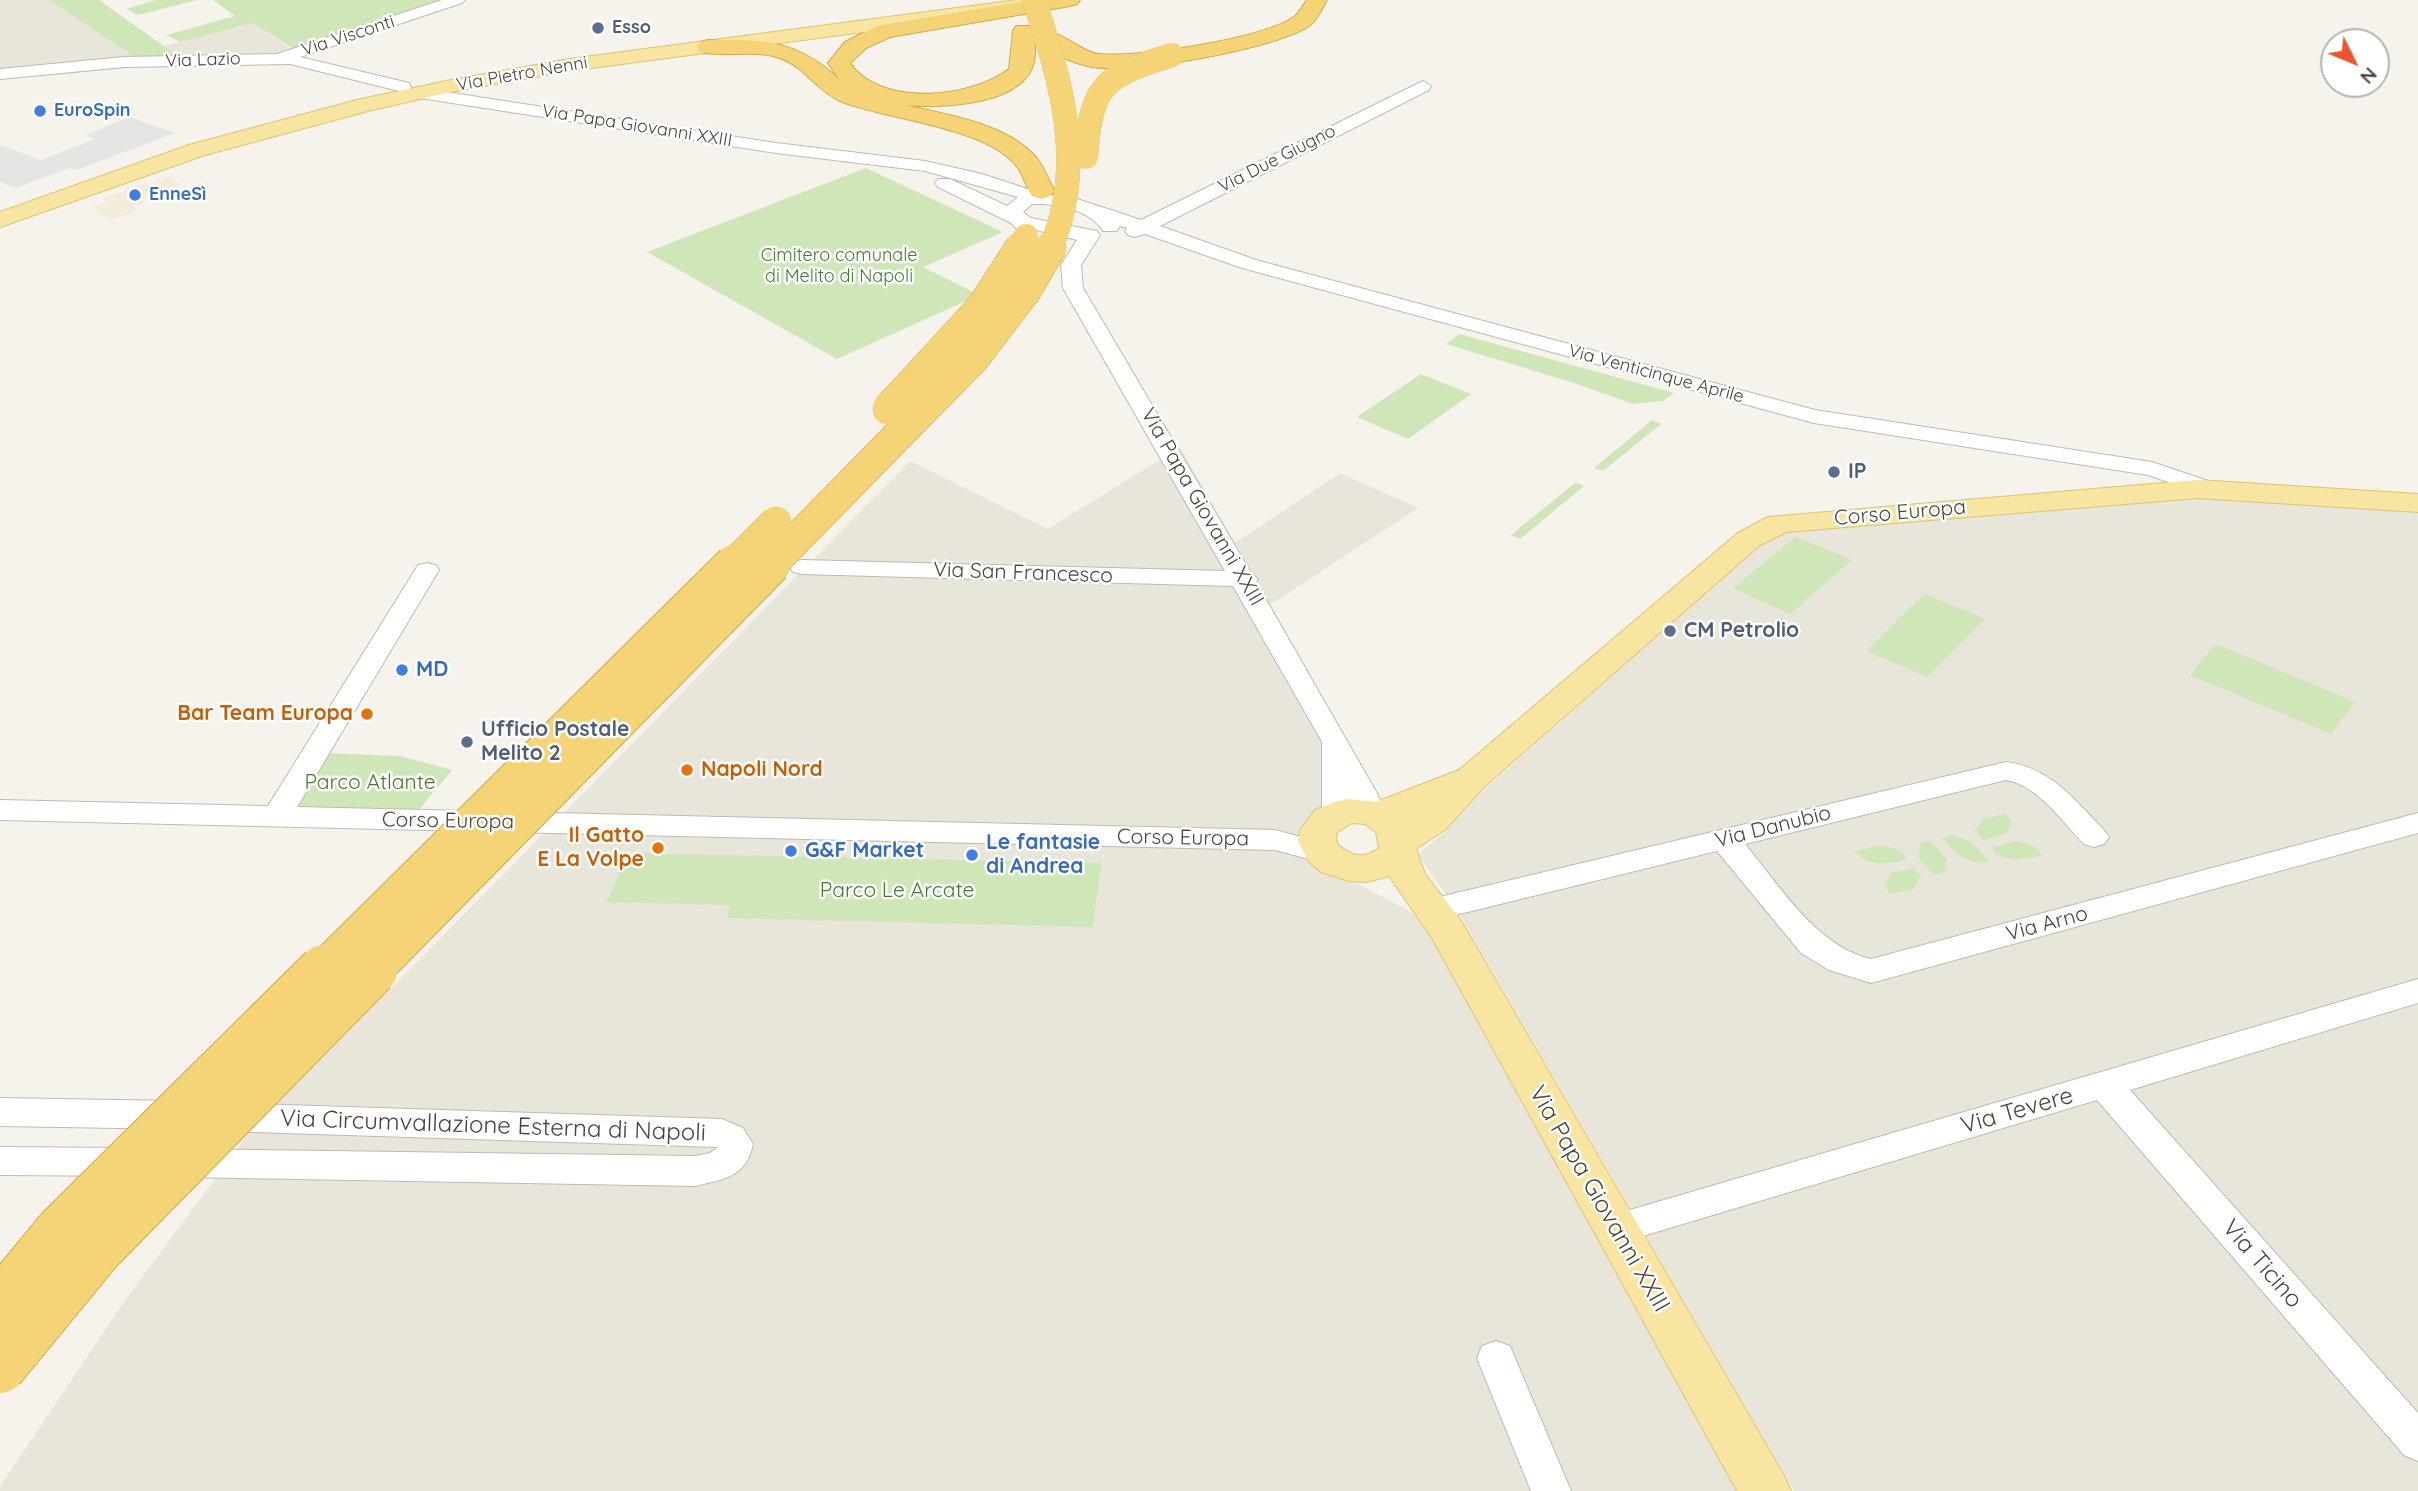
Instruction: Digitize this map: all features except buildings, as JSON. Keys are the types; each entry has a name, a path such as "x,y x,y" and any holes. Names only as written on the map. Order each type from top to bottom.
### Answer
{"highway":[{"path":"1012,0 1034,34 1065,108 1071,155 1065,215"},
{"path":"1034,0 1034,34 1047,154 1065,215"},
{"path":"1065,215 1027,162 1000,143 973,130 879,100 851,83 842,74 839,63 845,51 861,40 914,25 1070,0"},
{"path":"0,1368 97,1250 974,358 1018,301 1045,257 1080,184 1086,163 1087,127 1100,89 1125,69 1172,55 1289,28 1304,20 1313,4"},
{"path":"1034,34 1075,55 1094,60 1172,55"},
{"path":"708,47 783,51 797,56 813,67 826,82 845,95 879,100 928,100 954,98 997,88 1009,81 1022,66 1034,34"},
{"path":"0,1304 61,1230 861,438 969,321 1018,255 1038,206 1065,215"}],"main road":[{"name":"Via Pietro Nenni","path":"0,207 186,142 571,56 995,0"},
{"name":"Via Pietro Nenni","path":"0,220 197,150 412,90 569,65 1060,0"},
{"name":"Corso Europa","path":"1360,835 1433,820 1473,777 1749,539 1779,523 2127,480 2418,503"},
{"name":"Via Papa Giovanni XXIII","path":"1360,835 1394,888 1431,910 1446,929 1765,1491"}],"street":[{"name":"Via Visconti","path":"278,59 457,0"},
{"name":"Via Lazio","path":"0,74 124,62 278,59 412,90"},
{"name":"Via Due Giugno","path":"1138,230 1423,86"},
{"name":"Via Papa Giovanni XXIII","path":"412,90 950,171 1065,215"},
{"name":"Via Papa Giovanni XXIII","path":"853,158 1065,215"},
{"name":"Via Papa Giovanni XXIII","path":"1065,215 1073,288 1245,579 1334,738 1360,835"},
{"name":"Via Venticinque Aprile","path":"1065,215 1138,230 1359,295 1815,416 2127,480"},
{"path":"1065,215 1071,277"},
{"name":"Via San Francesco","path":"802,567 1245,579"},
{"path":"276,817 427,570"},
{"name":"Via Danubio","path":"1431,910 2014,771 2040,784 2094,837"},
{"name":"Corso Europa","path":"0,810 1275,840 1360,835"},
{"name":"Via Arno","path":"1724,839 1812,945 1849,966 1871,971 2418,823"},
{"name":"Via Tevere","path":"1616,1229 2418,991"},
{"name":"Via Ticino","path":"2105,1085 2418,1442"},
{"name":"Via Circumvallazione Esterna di Napoli","path":"0,1112 722,1133 732,1138 736,1144 733,1157 718,1166 695,1171 0,1161"},
{"path":"1496,1359 1551,1491"}],"shaded area":[{"path":"0,0 70,0 141,52 252,23 296,52 0,78"},
{"path":"130,117 175,133 76,170 69,168 16,188 0,182 0,145 41,160 95,139 86,135"},
{"path":"170,177 181,186 140,199 145,203 133,207 137,211 110,220 93,207 108,202 102,198"},
{"path":"1180,447 1235,543 1340,473 1418,508 1270,605 1380,801 1312,817 1347,878 1422,918 1747,1491 0,1491 0,1487 126,1299 249,1133 910,461 1048,529"},
{"path":"2219,497 2418,509 2418,1491 1794,1491 1460,915 1418,854 1446,831 1483,791 1761,543 1791,530"}],"green space":[{"path":"49,0 99,0 175,54 141,61"},
{"path":"156,0 197,0 138,15 126,9"},
{"path":"213,0 455,0 299,52 252,23 180,42 167,35 235,16"},
{"name":"Cimitero comunale di Melito di Napoli","path":"866,168 1003,232 923,267 979,295 837,359 647,252"},
{"path":"1459,334 1674,393 1663,401 1633,404 1446,344"},
{"path":"1421,374 1471,394 1408,439 1357,417"},
{"path":"1652,420 1661,424 1603,471 1594,468"},
{"path":"1575,483 1584,486 1520,539 1511,535"},
{"path":"1796,537 1852,560 1790,614 1733,588"},
{"path":"1925,594 1985,619 1927,677 1866,651"},
{"path":"2216,644 2355,702 2331,734 2190,675"},
{"name":"Parco Atlante","path":"323,753 400,756 452,770 416,813 288,810"},
{"path":"2005,814 2012,822 2006,834 1983,840 1975,831 1983,819"},
{"path":"1952,835 1972,842 1989,861 1975,862 1957,853 1942,838"},
{"path":"1931,841 1946,858 1945,872 1934,875 1918,857 1920,843"},
{"path":"2016,841 2035,847 2043,855 2008,859 1990,848"},
{"path":"1882,845 1900,850 1907,859 1886,863 1872,862 1855,851"},
{"name":"Parco Le Arcate","path":"628,853 1101,863 1093,927 727,918 730,905 607,902"},
{"path":"1914,868 1921,876 1914,889 1891,894 1884,886 1892,873"}],"place":[{"name":"Esso","path":"598,28"},
{"name":"EuroSpin","path":"40,111"},
{"name":"EnneSì","path":"135,195"},
{"name":"IP","path":"1834,472"},
{"name":"CM Petrolio","path":"1670,631"},
{"name":"MD","path":"402,670"},
{"name":"Bar Team Europa","path":"367,714"},
{"name":"Ufficio Postale Melito 2","path":"467,742"},
{"name":"Napoli Nord","path":"687,770"},
{"name":"Il Gatto E La Volpe","path":"658,848"},
{"name":"G&F Market","path":"791,851"},
{"name":"Le fantasie di Andrea","path":"972,855"}]}
